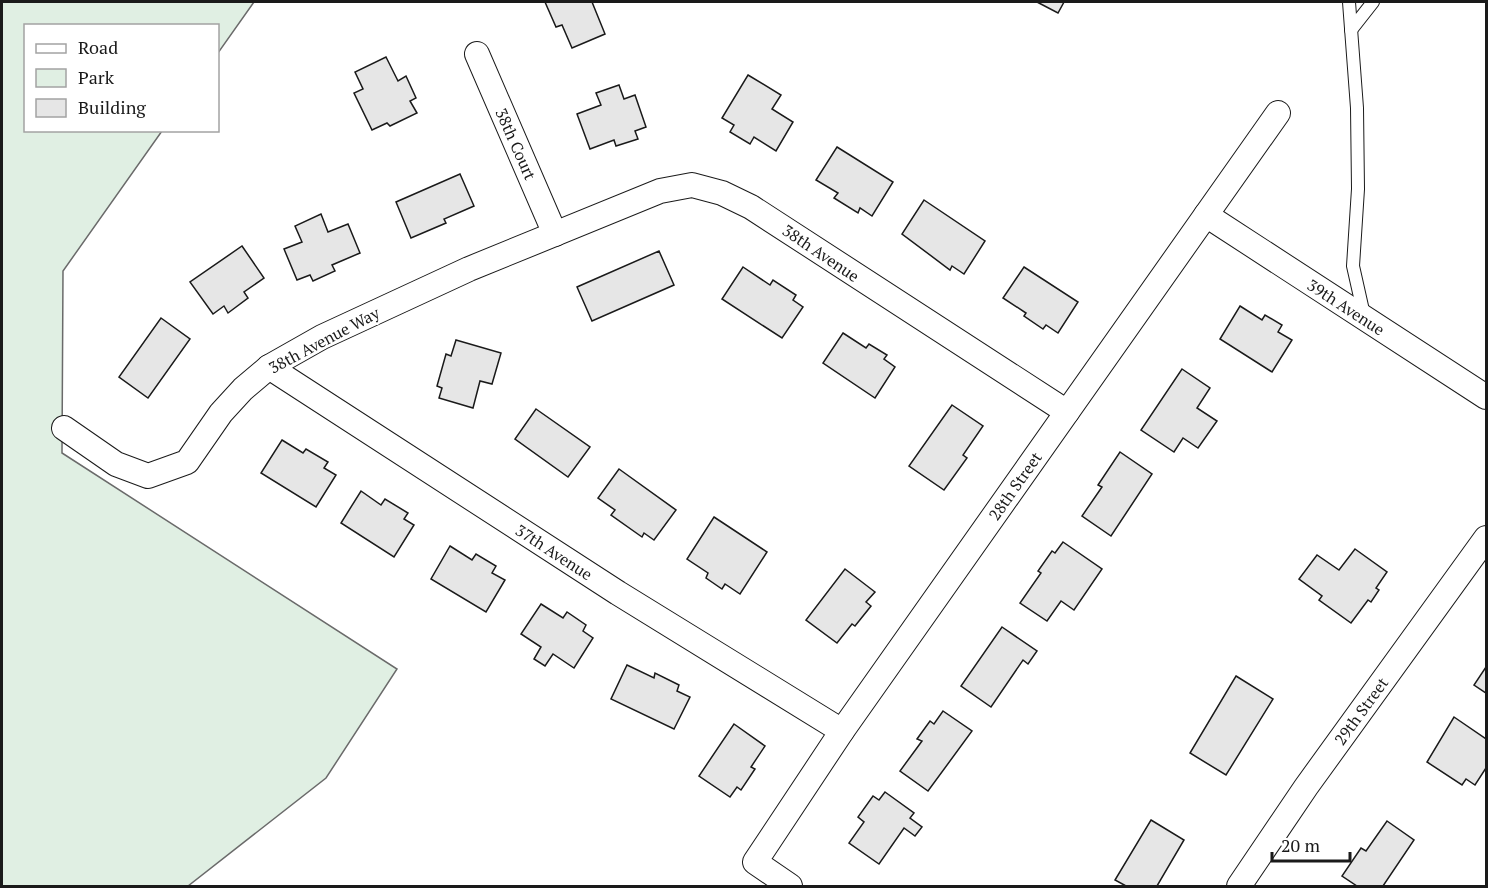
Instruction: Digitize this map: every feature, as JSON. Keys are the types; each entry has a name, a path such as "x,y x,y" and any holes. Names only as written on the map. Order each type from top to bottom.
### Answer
{"street":[{"name":"38th Court","path":"477,54 555,234"},
{"name":"28th Street","path":"790,886 755,862 842,731 1278,112"},
{"name":"38th Avenue","path":"555,234 660,190 692,185 722,193 779,224 1067,412"},
{"name":"39th Avenue","path":"1206,215 1486,397"},
{"name":"38th Avenue Way","path":"64,428 116,464 148,476 187,462 221,413 243,389 269,368 321,337 555,234"},
{"name":"37th Avenue","path":"269,368 618,593 842,731"},
{"name":"29th Street","path":"1239,886 1306,787 1486,538"}],"lane":[{"path":"1349,2 1359,189 1353,266 1365,319"},
{"path":"1351,30 1373,2"}],"green space":[{"path":"2,2 254,2 219,52 219,24 24,24 24,132 161,132 63,271 62,453 397,669 326,778 188,886 2,886"}],"building":[{"path":"545,2 592,2 605,34 572,48 562,25 556,27"},
{"path":"1037,2 1064,2 1058,13"},
{"path":"386,57 398,81 406,76 416,98 410,101 417,113 390,126 387,123 372,130 354,93 363,89 355,72"},
{"path":"748,75 781,95 772,109 793,122 776,151 754,137 750,144 730,132 734,125 722,118"},
{"path":"619,85 624,99 635,95 646,127 635,131 638,139 616,146 614,140 590,149 577,114 601,105 596,93"},
{"path":"837,147 893,182 872,216 860,208 858,213 834,198 838,193 816,180"},
{"path":"460,174 474,206 444,219 446,223 411,238 396,202"},
{"path":"924,200 985,241 964,274 952,266 950,270 902,234"},
{"path":"321,214 328,232 348,224 360,253 332,265 335,271 313,281 310,275 297,280 284,249 302,242 295,226"},
{"path":"242,246 264,278 244,292 248,298 228,313 224,306 213,314 190,282"},
{"path":"659,251 674,285 592,321 577,287"},
{"path":"743,267 770,285 773,280 796,295 793,300 803,307 782,338 722,299"},
{"path":"1024,267 1078,302 1058,333 1046,325 1043,329 1024,316 1026,313 1003,298"},
{"path":"1240,306 1262,320 1265,315 1282,325 1278,332 1292,340 1272,372 1220,339"},
{"path":"161,318 190,339 148,398 119,377"},
{"path":"843,333 866,348 869,344 887,355 884,359 895,367 875,398 823,363"},
{"path":"456,340 501,353 492,384 480,381 473,408 439,398 442,388 437,386 446,354 451,356"},
{"path":"1182,369 1210,388 1197,408 1217,421 1198,448 1183,438 1174,452 1141,430"},
{"path":"952,405 983,426 963,455 967,458 944,490 909,466"},
{"path":"536,409 590,447 568,477 515,439"},
{"path":"282,440 303,453 306,449 328,462 324,468 336,475 316,507 261,473"},
{"path":"1120,452 1152,474 1111,536 1082,516 1102,487 1098,485"},
{"path":"619,469 676,510 654,540 644,533 642,537 611,515 615,510 598,498"},
{"path":"361,491 381,505 385,499 408,513 404,519 414,525 394,557 341,523"},
{"path":"714,517 767,552 740,594 725,584 722,589 706,578 708,573 687,559"},
{"path":"1063,542 1102,569 1074,610 1061,601 1047,621 1020,603 1041,573 1038,571 1052,551 1055,553"},
{"path":"450,546 472,560 476,554 496,566 492,573 505,580 486,612 431,579"},
{"path":"1355,549 1387,572 1376,588 1379,590 1371,602 1368,600 1351,623 1319,600 1322,596 1299,579 1317,555 1339,570"},
{"path":"845,569 875,592 866,602 871,606 855,626 852,624 837,643 806,620"},
{"path":"541,604 563,618 567,612 586,625 583,631 593,638 574,668 553,654 545,666 534,659 541,647 521,634"},
{"path":"1002,627 1037,651 1028,664 1023,660 991,707 961,686"},
{"path":"627,665 654,678 655,673 679,685 677,691 690,697 674,729 611,699"},
{"path":"1486,667 1486,693 1474,685"},
{"path":"1236,676 1273,699 1226,775 1190,753"},
{"path":"943,711 972,731 928,791 900,771 922,741 917,739 930,721 934,724"},
{"path":"1454,717 1486,739 1486,768 1475,785 1466,779 1462,785 1427,762"},
{"path":"734,724 765,746 751,767 755,769 741,790 737,787 730,797 699,776"},
{"path":"885,792 914,813 910,818 922,827 915,836 904,828 879,864 849,843 864,822 858,817 873,796 879,800"},
{"path":"1151,820 1184,840 1157,886 1126,886 1115,880"},
{"path":"1387,821 1414,840 1383,886 1357,886 1342,876 1361,848 1366,851"}]}
